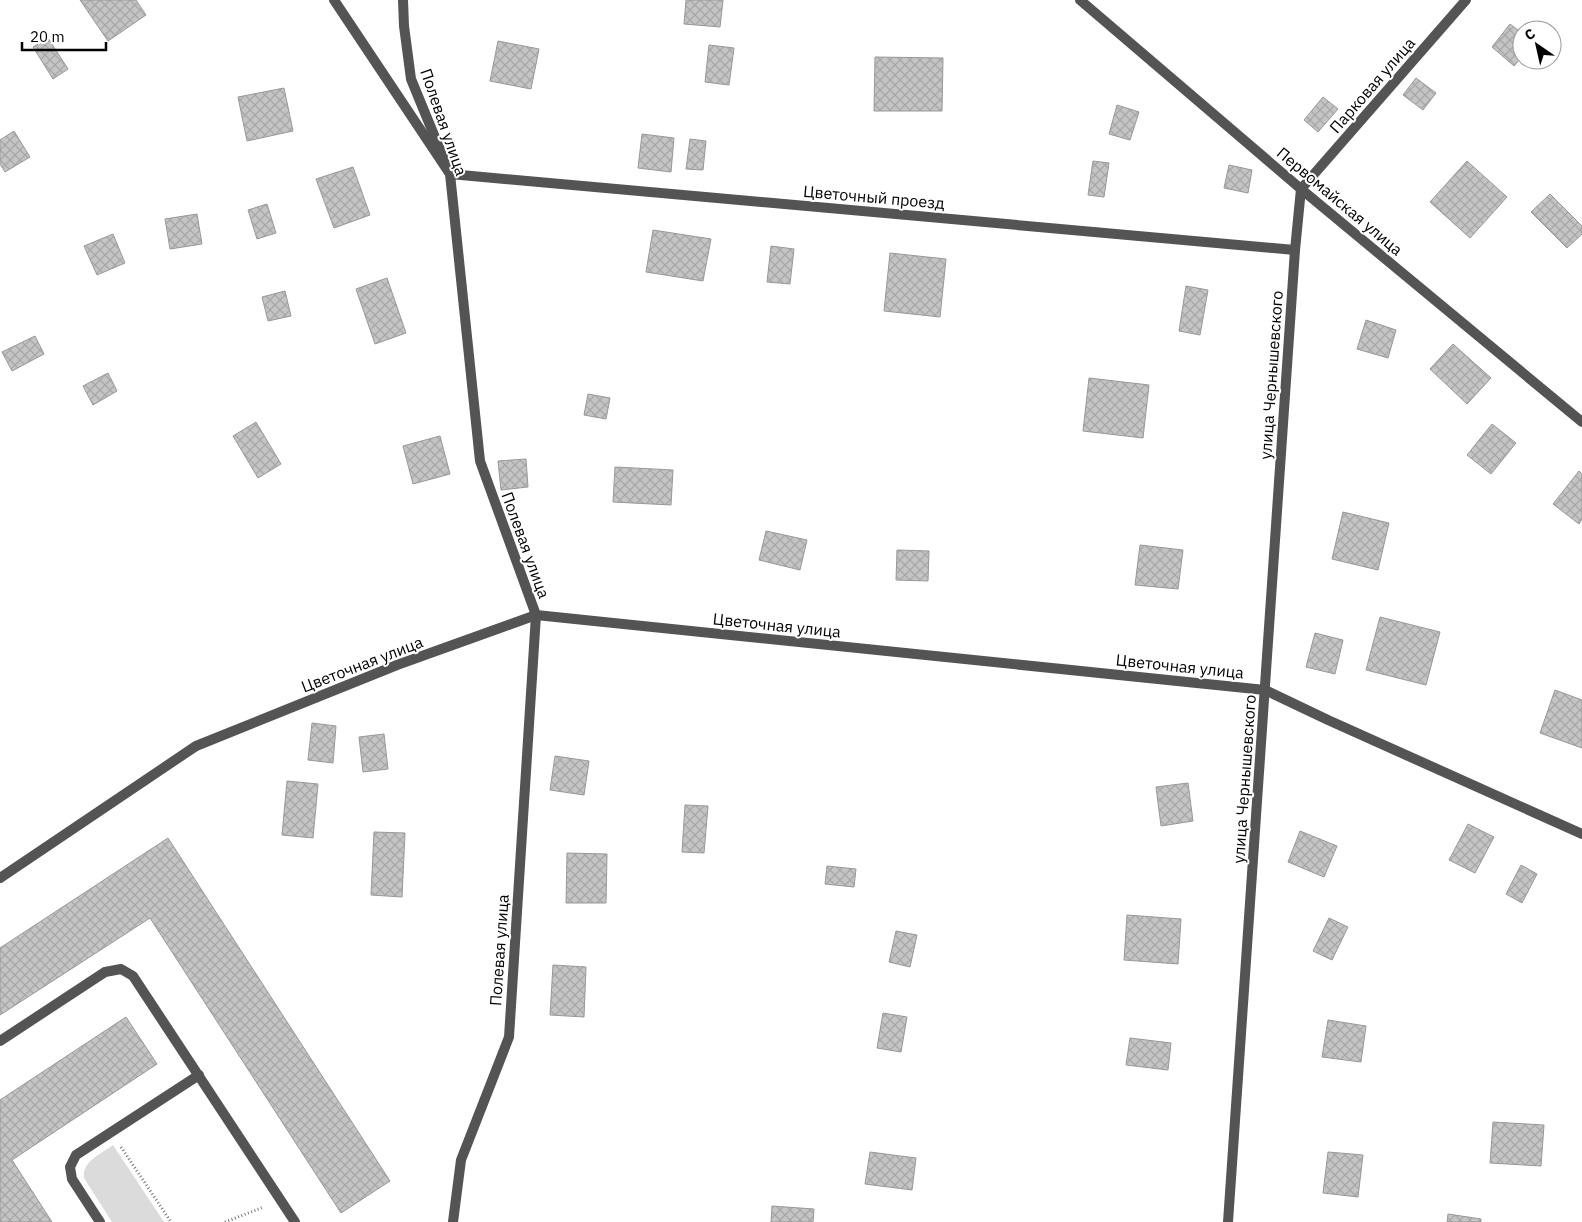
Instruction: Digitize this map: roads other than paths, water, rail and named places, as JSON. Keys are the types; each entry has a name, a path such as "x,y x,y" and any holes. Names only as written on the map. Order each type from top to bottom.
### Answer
{"street":[{"path":"334,0 450,174"},
{"name":"Полевая улица","path":"403,0 404,26 411,79 450,174 480,461 536,615 509,1036 460,1160 453,1222"},
{"name":"Первомайская улица","path":"1080,0 1301,189 1582,422"},
{"name":"Парковая улица","path":"1301,189 1466,0"},
{"name":"Цветочный проезд","path":"450,174 1295,250"},
{"name":"улица Чернышевского","path":"1228,1222 1295,250 1301,189"},
{"name":"Цветочная улица","path":"0,878 196,746 397,665 536,615 1265,690 1582,834"},
{"path":"0,1041 106,972 121,969 133,976 295,1222"},
{"path":"100,1222 72,1179 70,1167 76,1156 198,1075"}]}
